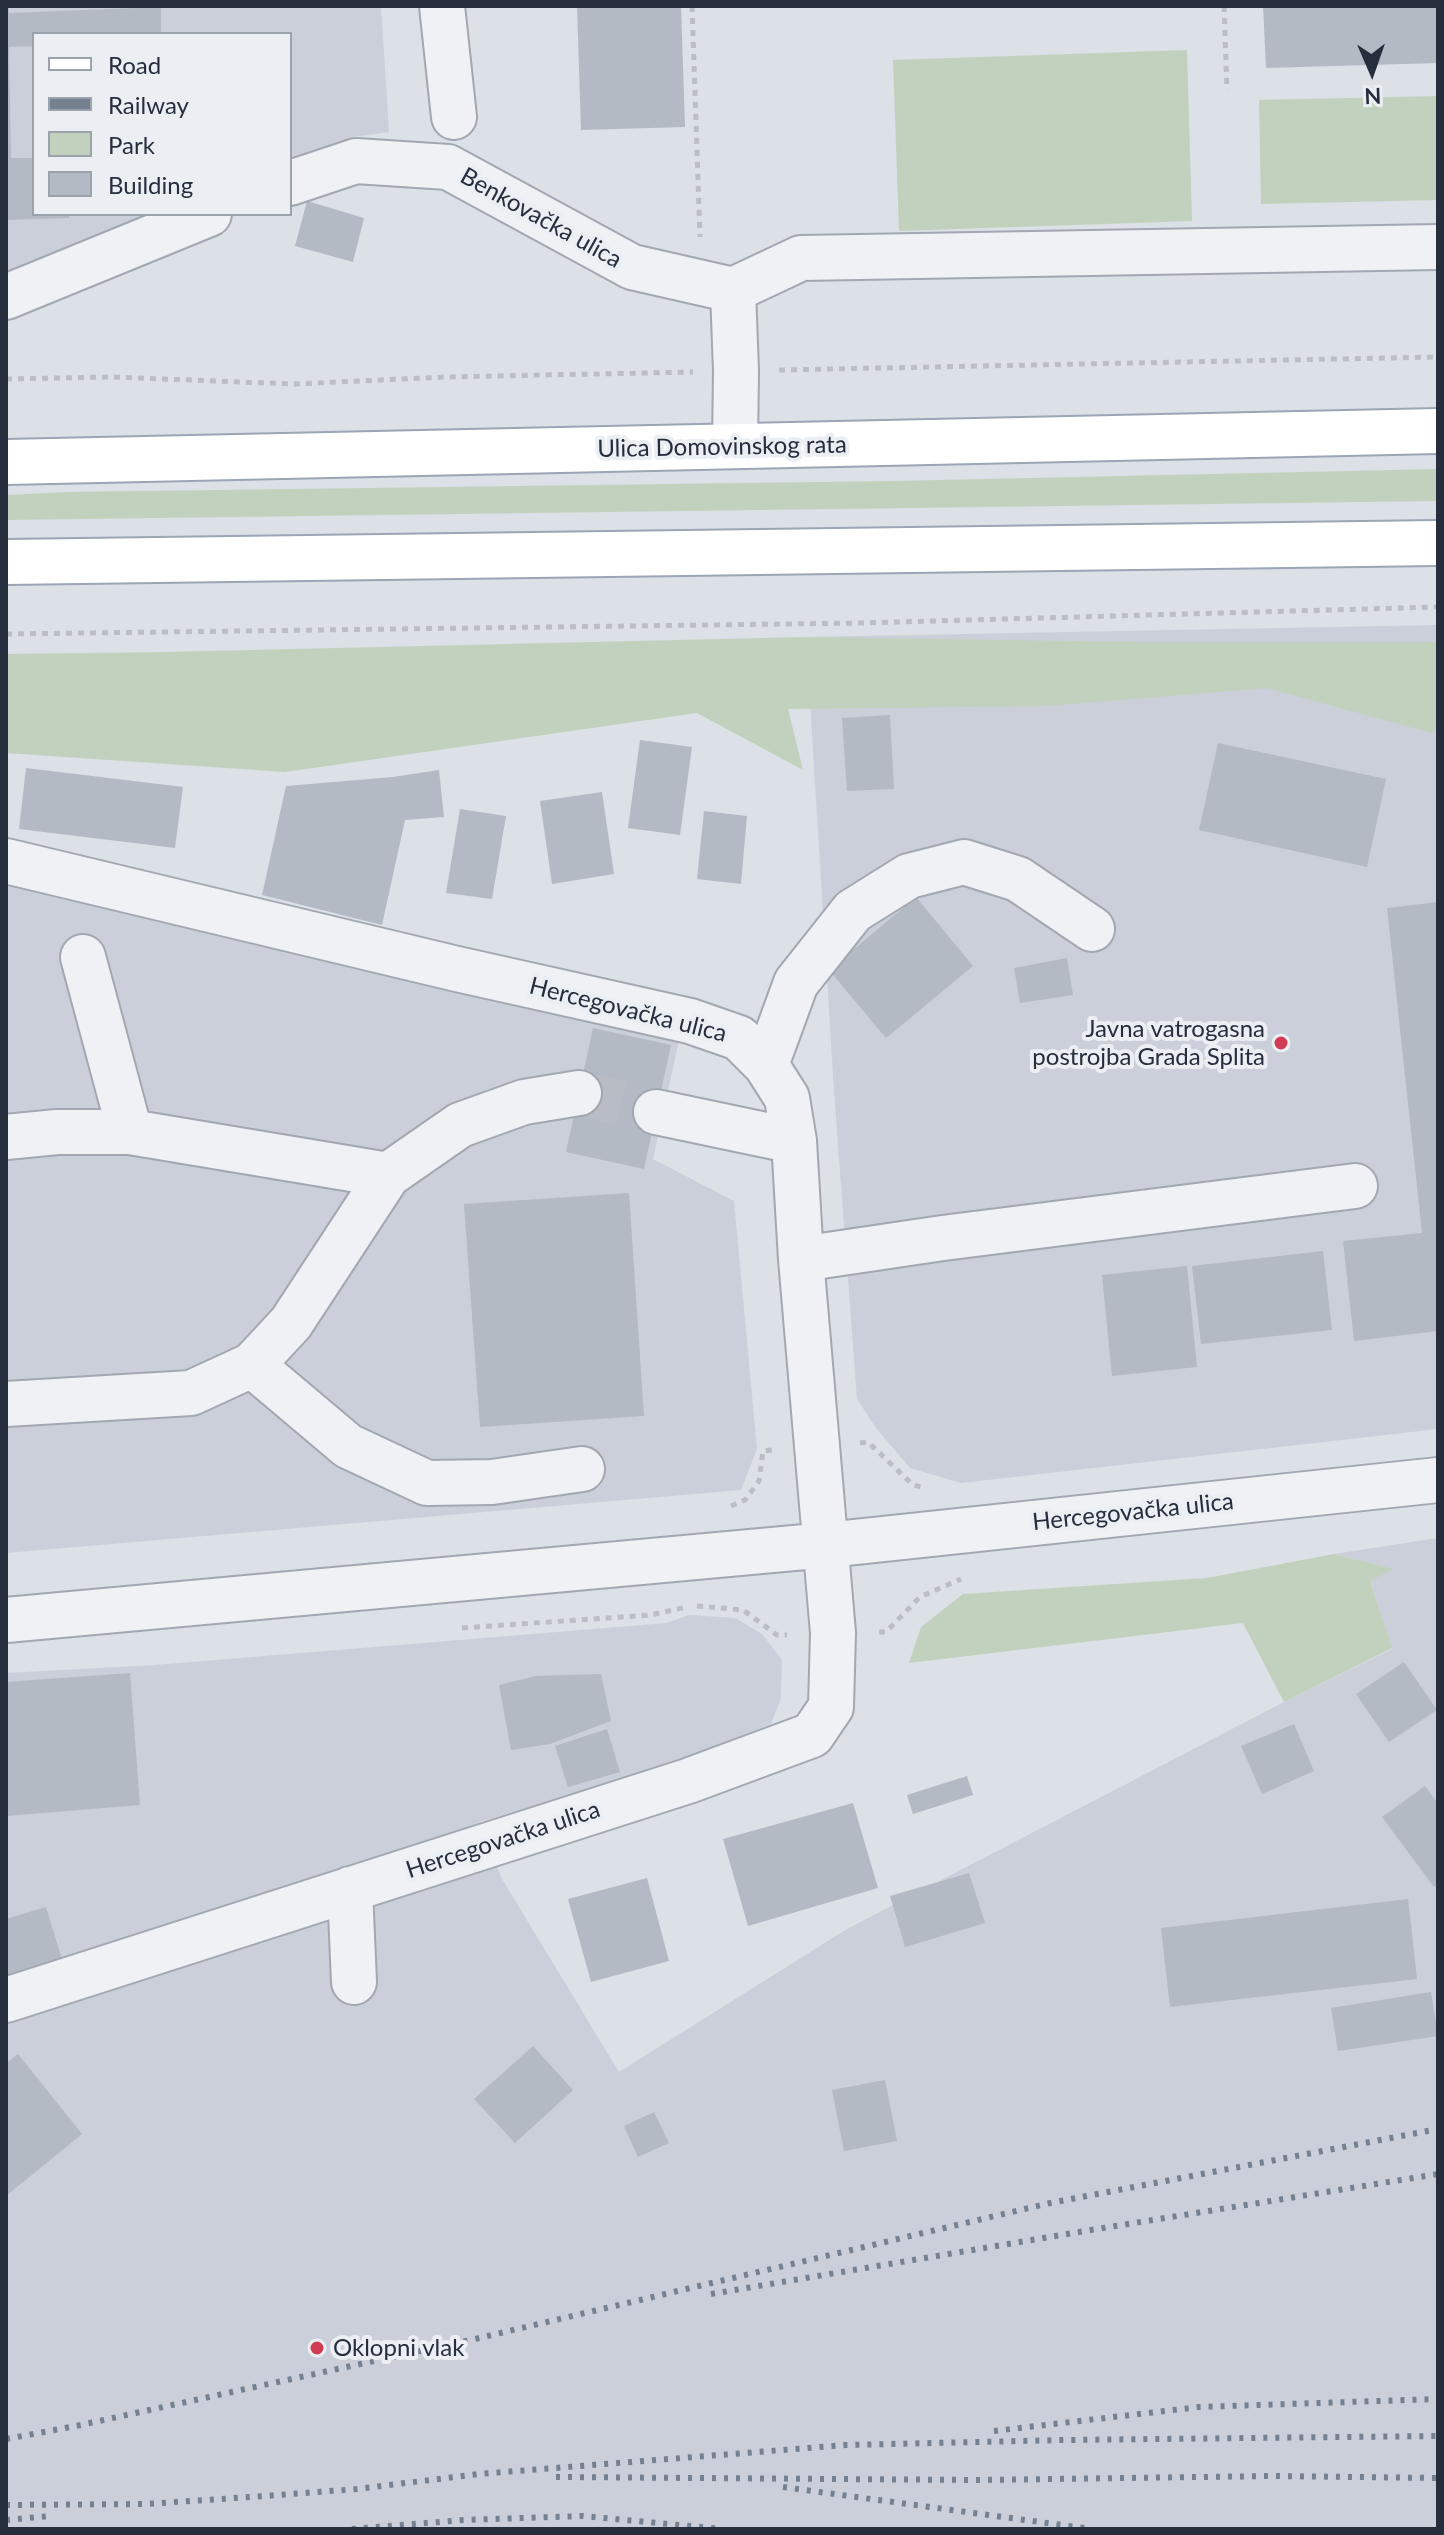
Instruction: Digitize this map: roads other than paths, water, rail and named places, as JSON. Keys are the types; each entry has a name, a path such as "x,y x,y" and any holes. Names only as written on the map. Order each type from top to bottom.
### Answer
{"main road":[{"name":"Ulica Domovinskog rata","path":"6,462 1438,431"},
{"path":"6,562 1438,543"}],"street":[{"path":"442,6 454,117"},
{"name":"Benkovačka ulica","path":"292,182 356,161 448,167 632,267 718,286"},
{"path":"6,297 204,216"},
{"path":"735,446 736,371 718,286 801,258 1438,247"},
{"name":"Hercegovačka ulica","path":"6,861 457,969 690,1021 739,1038 766,1065 787,1098 794,1141 833,1633 831,1707 812,1735 688,1781 12,2001"},
{"path":"766,1065 796,983 853,911 909,876 964,862 1018,879 1092,929"},
{"path":"83,957 130,1132"},
{"path":"6,1404 191,1393 252,1365 291,1323 388,1175 460,1125 524,1102 579,1093"},
{"path":"656,1112 794,1141"},
{"path":"6,1137 57,1132 130,1132 388,1175"},
{"path":"801,1259 1355,1186"},
{"path":"252,1365 348,1446 427,1483 492,1482 582,1469"},
{"name":"Hercegovačka ulica","path":"6,1620 827,1545 1438,1480"},
{"path":"350,1889 354,1982"}],"tunnel":[{"path":"579,1093 656,1112"}],"railway":[{"path":"6,2439 475,2339 1050,2203 1438,2129"},
{"path":"711,2294 1438,2174"},
{"path":"994,2431 1199,2407 1438,2399"},
{"path":"6,2505 146,2504 265,2496 357,2489 479,2474 846,2445 1438,2436"},
{"path":"556,2477 978,2480 1273,2476 1438,2478"},
{"path":"783,2487 1091,2529"},
{"path":"6,2520 50,2516"},
{"path":"352,2529 463,2520 583,2516 722,2529"}],"place":[{"name":"Javna vatrogasna postrojba Grada Splita","path":"1281,1043"},
{"name":"Oklopni vlak","path":"317,2348"}]}
